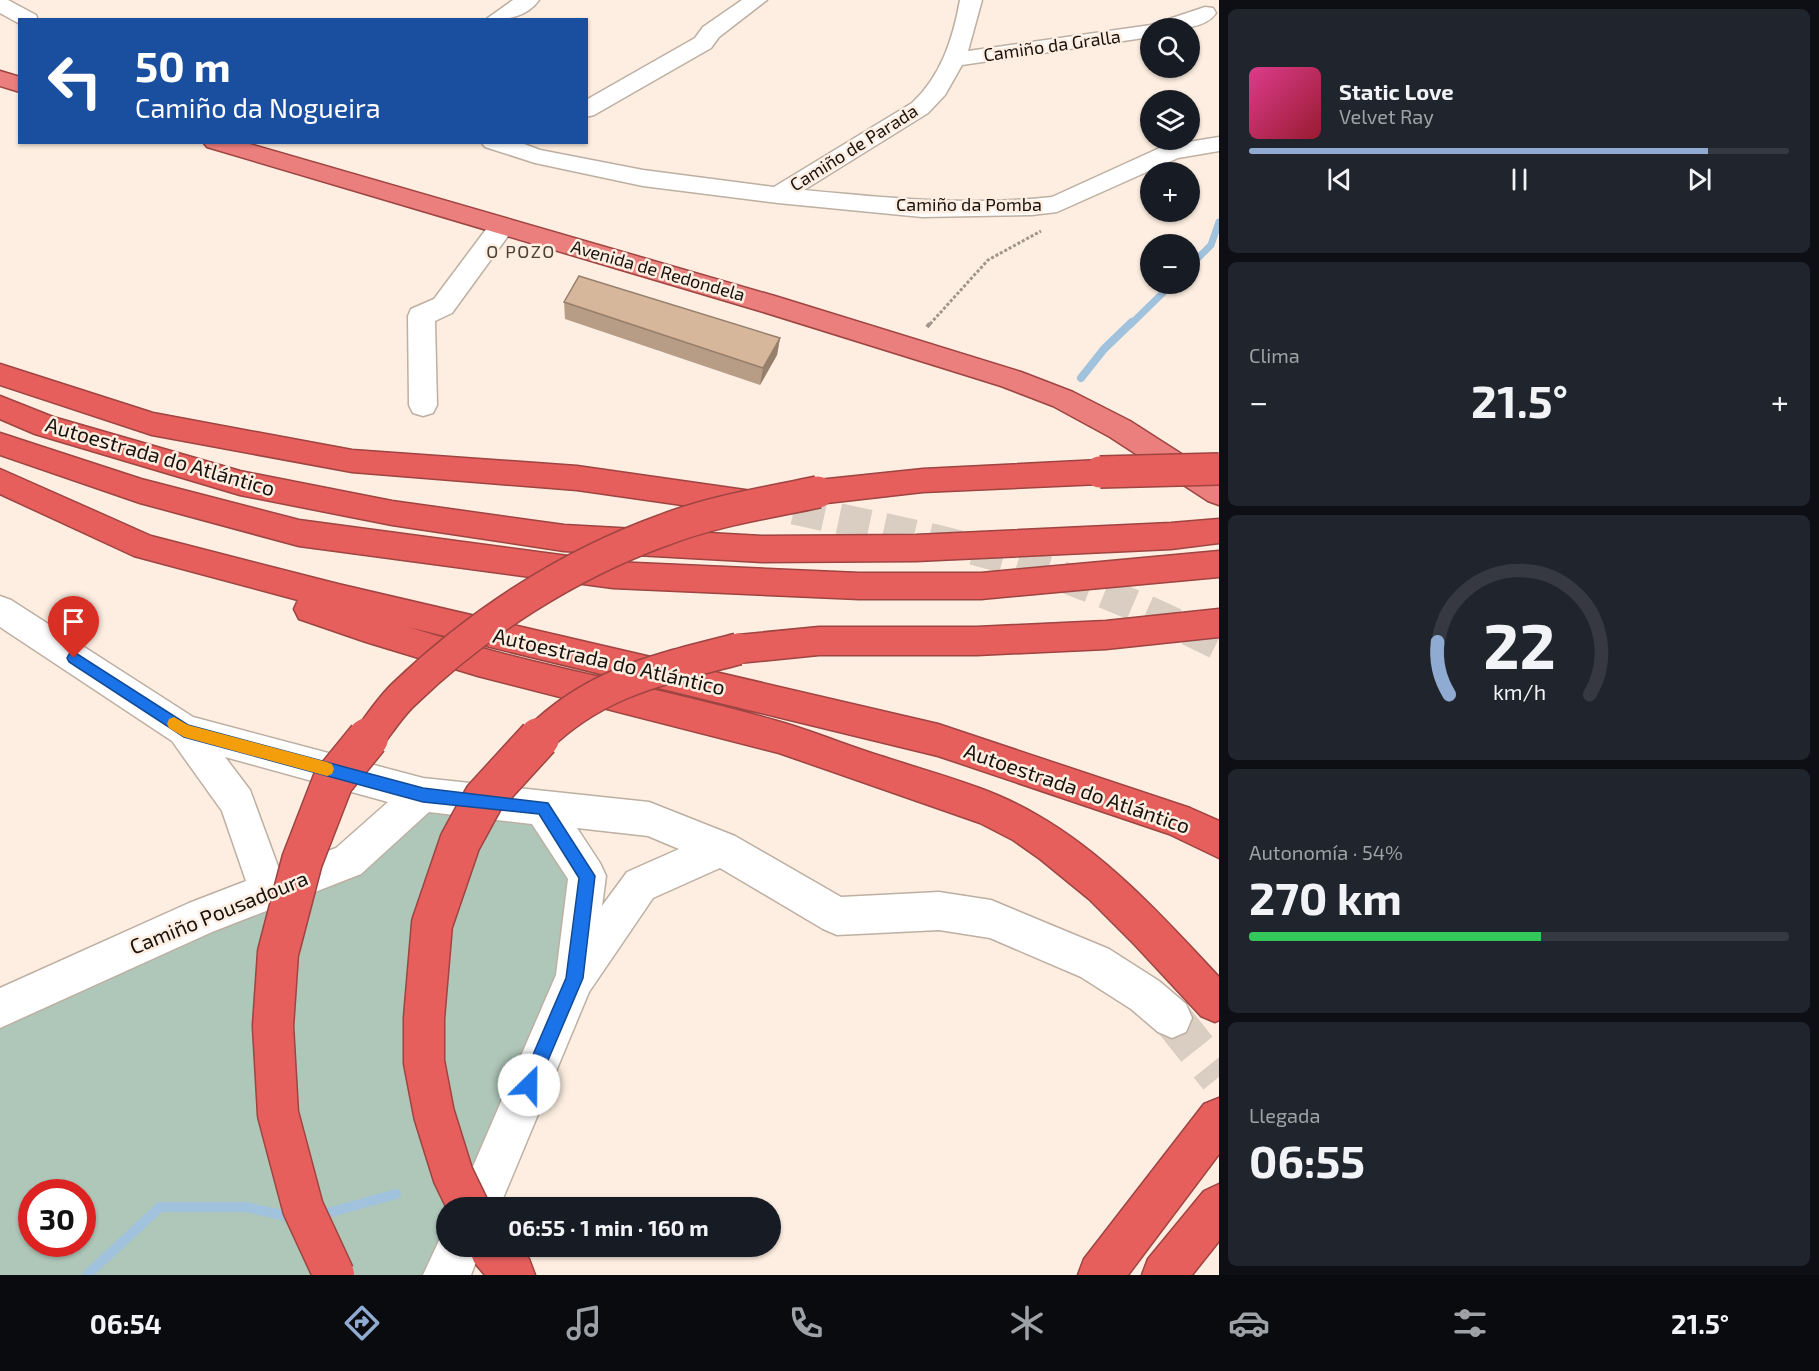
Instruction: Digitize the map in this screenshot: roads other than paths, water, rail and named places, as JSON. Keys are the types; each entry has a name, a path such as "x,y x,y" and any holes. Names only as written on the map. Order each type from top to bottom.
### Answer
{"highway":[{"path":"0,78 18,84"},
{"name":"Avenida de Redondela","path":"222,144 1011,379 1063,399 1120,429 1219,493"},
{"path":"0,374 152,424 352,461 577,478 806,500"},
{"name":"Autoestrada do Atlántico","path":"0,407 45,426 240,483 392,513 564,538 786,549 916,548 1171,536 1219,531"},
{"name":"Autoestrada do Atlántico","path":"0,444 140,491 298,533 613,575 859,586 981,586 1207,566"},
{"path":"334,1275 303,1208 278,1114 273,1026 278,953 302,861 333,781 403,695 466,641 548,583 602,555 665,529 727,511 806,500 875,484 992,475 1219,469"},
{"name":"Autoestrada do Atlántico","path":"0,481 145,547 338,597 938,741 1177,820 1219,840"},
{"path":"145,547 350,624 561,684 767,734 978,806 1024,826 1084,870 1148,928 1215,1002"},
{"path":"464,1197 453,1175 434,1114 424,1062 424,1018 432,924 460,842 484,798 514,762 543,734 578,706 605,690 639,675 738,649 819,641 977,641 1106,635 1219,623"},
{"path":"1100,1275 1219,1119"},
{"path":"1164,1275 1219,1206"},
{"path":"499,1257 513,1275"}],"street":[{"path":"498,18 528,0"},
{"path":"588,109 703,43 711,32 756,0"},
{"name":"Camiño de Parada","path":"506,144 535,156 643,178 778,195 920,108 938,90 953,60 969,14 971,0"},
{"path":"0,4 24,18"},
{"path":"1194,18 1205,13"},
{"name":"Camiño da Gralla","path":"953,60 1140,32"},
{"name":"Camiño da Pomba","path":"778,195 922,209 1032,207 1057,204 1172,151 1219,144"},
{"path":"423,405 421,316 443,306 502,226"},
{"path":"0,610 184,730 423,795 649,819 722,849 837,916 939,911 991,919 1095,963 1145,995 1172,1018"},
{"path":"184,730 237,802 268,891"},
{"name":"Camiño Pousadoura","path":"0,1008 203,916 348,861 423,795"},
{"path":"543,808 587,876 574,978"},
{"path":"482,1197 574,978 640,885 722,849"},
{"path":"445,1275 456,1257"}],"waterway":[{"path":"1200,256 1211,245 1219,222"},
{"path":"1131,324 1162,294"},
{"path":"1081,378 1104,349 1132,322"},
{"path":"317,1216 396,1194"},
{"path":"87,1275 160,1207 246,1207 295,1218"}],"tunnel":[{"path":"794,509 937,540 1021,563 1122,600 1219,645"},
{"path":"1172,1018 1219,1077"}],"district":[{"name":"O POZO","path":"521,252"}]}
